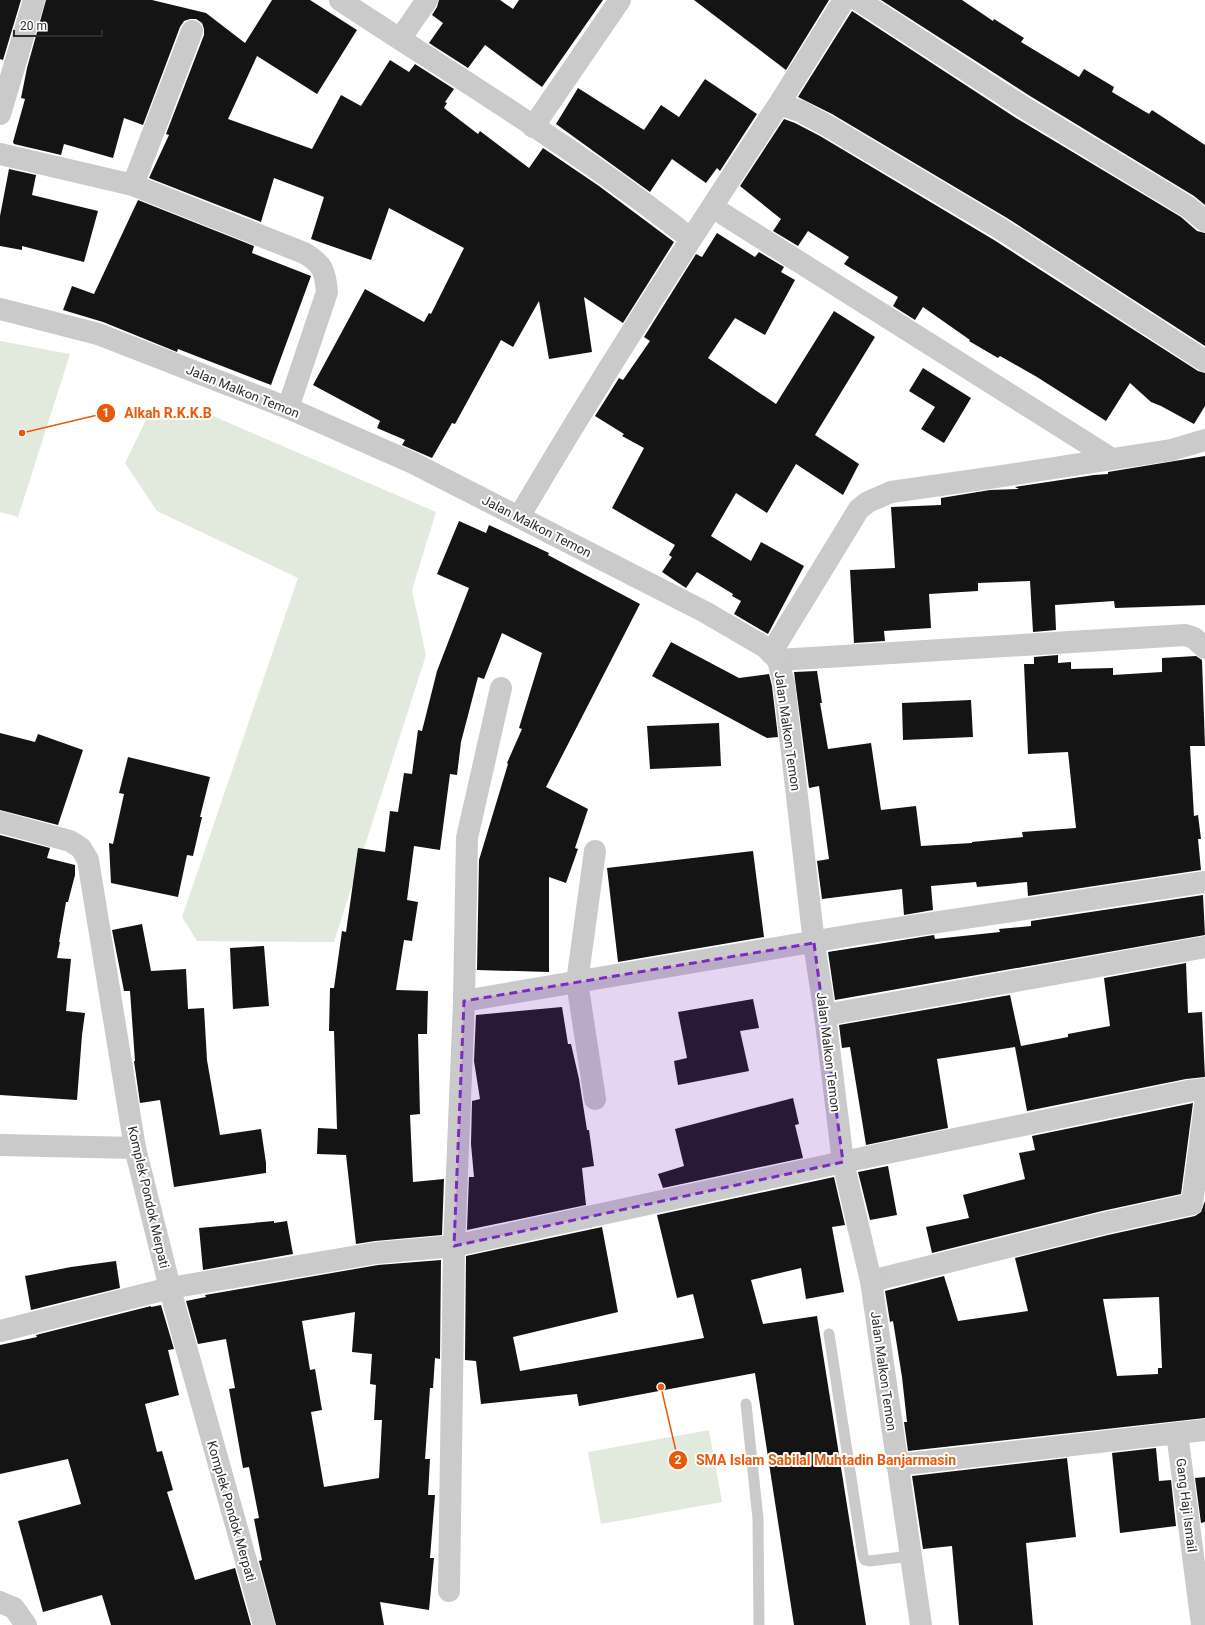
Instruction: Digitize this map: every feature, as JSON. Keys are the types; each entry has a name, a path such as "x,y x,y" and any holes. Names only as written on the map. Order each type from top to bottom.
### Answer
{"street":[{"path":"0,114 34,0"},
{"path":"340,0 641,199 691,239"},
{"path":"400,39 427,0"},
{"path":"533,127 620,0"},
{"path":"519,517 560,446 844,0"},
{"path":"858,0 1023,107 1188,207 1205,221"},
{"path":"133,185 192,31"},
{"path":"779,104 800,111 826,125 1001,229 1205,361"},
{"path":"0,154 133,185 304,253 317,260 325,274 327,292 288,408"},
{"path":"712,207 1112,459"},
{"name":"Jalan Malkon Temon","path":"0,309 98,334 288,408 413,463 705,612 765,647 775,657 784,684 814,943 844,1162 871,1281 921,1625"},
{"path":"775,657 859,509 868,502 891,492 1171,450 1205,440"},
{"path":"775,657 1185,635 1194,638 1205,648"},
{"path":"449,1591 454,1246 464,1001 467,838 501,688"},
{"name":"Komplek Pondok Merpati","path":"0,822 70,841 81,848 88,860 135,1148 170,1288 264,1625"},
{"path":"595,851 577,982 595,1099"},
{"path":"464,1001 814,943 858,934 1205,882"},
{"path":"825,1015 1205,947"},
{"path":"0,1331 170,1288 376,1253 454,1246 844,1162 1188,1091 1205,1089"},
{"path":"871,1281 1105,1223 1192,1204 1205,1105"},
{"path":"0,1144 135,1148"},
{"path":"897,1465 1205,1430"},
{"name":"Gang Haji Ismail","path":"1177,1433 1202,1625"},
{"path":"0,1602 14,1608 26,1625"}],"lane":[{"path":"830,1334 863,1556 865,1560 869,1561 911,1556"},
{"path":"746,1404 758,1519 759,1625"}],"highlighted area":[{"path":"814,943 843,1162 454,1246 464,1001"}],"shaded area":[{"path":"0,341 70,354 18,517 0,512"},
{"path":"206,413 436,512 412,590 426,655 334,942 197,941 182,917 298,578 157,511 125,463 147,418"},
{"path":"709,1430 722,1502 601,1524 588,1452"}],"building":[{"path":"0,0 21,0 3,60 0,59"},
{"path":"46,0 152,0 206,13 245,43 272,0 310,0 357,30 317,94 257,56 228,119 312,149 341,95 361,106 390,60 409,72 415,64 454,89 445,102 447,103 444,108 478,134 480,131 529,168 543,148 599,186 674,242 623,323 584,297 592,352 549,359 539,301 513,347 501,340 455,424 452,423 432,458 402,445 405,440 377,428 380,421 313,385 365,289 424,322 429,313 431,314 464,248 389,208 371,260 311,239 324,197 274,178 261,222 149,178 169,135 166,134 204,35 202,23 196,19 184,21 180,27 143,125 124,118 113,158 64,144 61,155 14,144 13,142 25,99 21,98 27,68"},
{"path":"439,0 500,0 513,9 519,0 603,0 542,87 485,45 468,68 429,43 443,23 432,15"},
{"path":"694,0 829,0 786,70"},
{"path":"881,0 962,0 993,21 994,19 1024,38 1021,42 1079,77 1084,69 1114,87 1112,92 1149,114 1152,110 1205,145 1205,205 1194,196 1030,96"},
{"path":"852,11 1016,118 1181,217 1197,231 1205,233 1205,346 1007,218 832,114 798,97"},
{"path":"705,79 757,114 720,171 717,168 706,183 672,159 650,192 556,124 578,88 644,130 661,105 679,117"},
{"path":"784,119 820,136 994,240 1198,371 1205,373 1205,406 1194,424 1151,402 1130,383 1106,421 1037,377 1000,356 998,358 969,341 970,340 923,307 915,320 893,306 898,297 844,264 849,257 808,231 798,246 773,231 781,219 740,186"},
{"path":"9,169 36,175 32,195 98,211 84,262 22,246 22,250 0,246 0,216"},
{"path":"138,200 254,246 252,253 311,276 271,385 178,349 177,352 103,322 63,310 72,286 94,294"},
{"path":"717,233 755,257 759,252 784,267 781,272 795,280 765,335 735,318 708,358 776,404 834,311 875,337 815,435 859,464 843,495 796,464 767,513 736,493 711,536 751,561 761,542 804,566 768,634 734,614 741,601 732,596 733,594 697,572 686,588 662,572 672,557 669,555 675,545 612,508 644,448 622,436 624,434 595,416 619,378 623,380 650,341 644,337 696,254 702,257"},
{"path":"923,368 971,398 944,443 921,429 935,407 909,391"},
{"path":"1205,456 1205,605 1115,608 1114,601 1055,605 1056,630 1033,632 1030,581 978,583 978,591 929,594 931,628 884,631 885,641 854,643 850,570 895,568 891,507 941,505 941,498 990,490 1019,489 1015,487 1108,474 1108,472"},
{"path":"459,521 486,533 489,525 549,553 548,555 640,604 546,787 588,809 575,848 578,849 566,883 549,877 549,972 477,970 479,860 508,764 507,763 522,729 519,728 542,653 502,633 484,679 478,677 461,742 457,775 450,774 440,850 414,846 407,900 418,902 412,941 404,940 396,990 428,991 427,1034 418,1034 420,1114 410,1115 413,1182 444,1179 442,1235 356,1244 346,1155 317,1154 318,1128 337,1129 334,1031 329,1031 330,988 334,988 342,931 346,932 358,848 385,852 390,811 398,812 404,773 412,774 418,730 422,731 437,671 469,588 437,574"},
{"path":"671,642 739,678 769,674 772,686 778,737 767,738 652,676"},
{"path":"1058,655 1058,663 1071,662 1071,669 1113,668 1113,675 1162,672 1162,658 1196,656 1202,660 1205,746 1190,746 1194,816 1198,815 1201,839 1198,839 1201,870 1028,896 1027,882 977,887 976,882 931,886 933,910 904,915 902,889 822,899 817,861 829,859 819,786 809,788 794,672 817,671 822,703 820,703 828,749 871,743 881,810 916,806 921,846 972,843 1023,837 1022,832 1076,828 1068,752 1028,754 1024,664 1034,664 1034,657"},
{"path":"971,700 973,737 903,740 902,703"},
{"path":"719,723 721,766 650,769 647,726"},
{"path":"0,733 35,742 38,734 83,750 58,825 0,810"},
{"path":"128,757 210,777 200,817 202,817 193,856 187,855 178,897 111,883 109,843 113,844 124,794 119,793"},
{"path":"0,835 50,848 47,858 75,865 75,875 68,902 66,902 57,958 71,959 66,1011 85,1013 77,1100 0,1095"},
{"path":"753,851 764,937 618,962 607,868"},
{"path":"1203,895 1205,935 835,1000 828,952 934,935 935,939 1000,932 999,929 1031,926 1031,921"},
{"path":"142,924 151,971 186,969 188,1009 204,1008 207,1060 220,1135 261,1129 266,1173 174,1187 160,1100 140,1103 134,1061 130,991 124,991 112,930"},
{"path":"264,946 269,1006 233,1009 230,948"},
{"path":"1186,963 1188,1013 1202,1012 1205,1077 1186,1079 1027,1111 1015,1047 937,1059 948,1128 866,1145 850,1047 842,1048 839,1025 1010,995 1021,1046 1068,1037 1068,1034 1110,1026 1104,978"},
{"path":"753,999 759,1028 740,1031 749,1071 678,1085 674,1061 687,1058 678,1012"},
{"path":"562,1007 568,1044 571,1044 579,1079 594,1166 582,1168 586,1205 467,1230 469,1177 474,1177 471,1144 472,1101 480,1099 474,1061 476,1015"},
{"path":"793,1098 799,1124 795,1125 803,1158 663,1188 658,1174 684,1166 675,1129"},
{"path":"1193,1103 1181,1194 1102,1211 932,1253 926,1227 969,1218 963,1195 1025,1179 1019,1153 1035,1150 1032,1136"},
{"path":"888,1166 897,1215 870,1220 858,1172"},
{"path":"834,1177 845,1225 832,1227 844,1292 806,1299 801,1268 751,1280 763,1324 817,1316 866,1625 794,1625 755,1373 579,1406 577,1394 481,1404 476,1361 465,1360 466,1256 602,1227 618,1312 513,1337 520,1371 704,1338 693,1294 677,1298 657,1215"},
{"path":"1205,1201 1205,1418 908,1451 904,1422 907,1422 902,1377 893,1321 890,1322 885,1291 944,1276 958,1321 1028,1311 1015,1258 1108,1235 1195,1216 1201,1212","holes":["1159,1297 1162,1368 1158,1368 1158,1374 1117,1376 1103,1299"]},
{"path":"274,1221 274,1223 287,1221 293,1254 203,1270 199,1228"},
{"path":"441,1260 440,1359 435,1358 433,1388 430,1388 425,1459 430,1459 428,1495 435,1495 430,1558 434,1558 429,1610 380,1602 384,1625 276,1625 259,1561 262,1560 254,1519 259,1518 249,1467 243,1468 229,1389 235,1388 226,1339 198,1344 186,1301 206,1297 205,1295 378,1265","holes":["355,1312 352,1352 372,1354 370,1384 376,1385 374,1420 382,1420 379,1478 324,1487 311,1412 322,1410 315,1369 310,1370 302,1321"]},
{"path":"116,1261 120,1288 31,1310 25,1276 71,1267"},
{"path":"161,1305 174,1349 168,1350 179,1395 145,1404 157,1452 162,1451 173,1490 167,1492 195,1580 235,1568 251,1625 111,1625 102,1595 43,1612 18,1521 81,1504 68,1459 0,1474 0,1345 37,1337 36,1335 151,1306"},
{"path":"1156,1448 1159,1481 1171,1480 1176,1526 1120,1533 1112,1453"},
{"path":"1067,1458 1076,1537 1026,1543 1033,1625 959,1625 952,1546 923,1549 912,1476"},
{"path":"1205,1477 1205,1522 1201,1523 1195,1478"}],"place":[{"name":"Alkah R.K.K.B","path":"22,433"},
{"name":"SMA Islam Sabilal Muhtadin Banjarmasin","path":"661,1387"}]}
